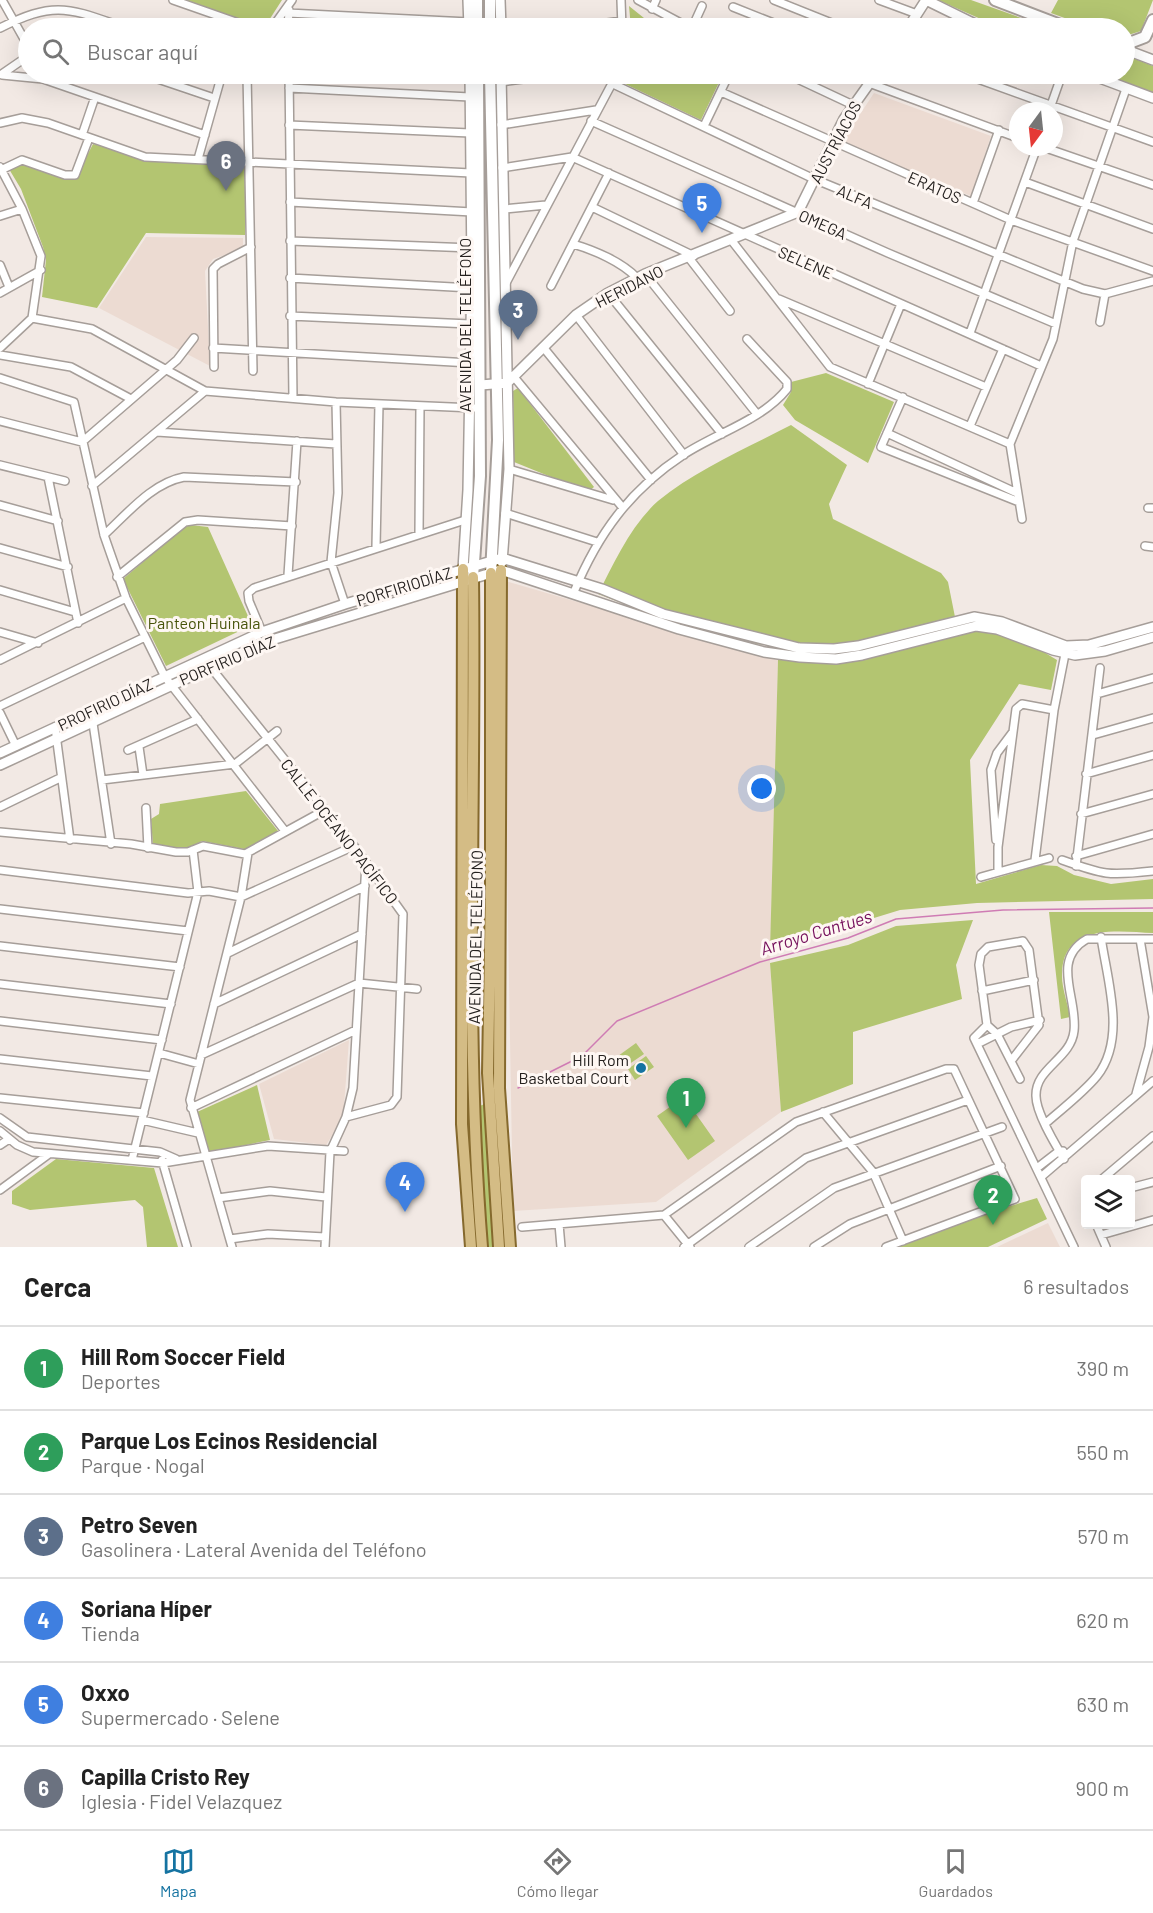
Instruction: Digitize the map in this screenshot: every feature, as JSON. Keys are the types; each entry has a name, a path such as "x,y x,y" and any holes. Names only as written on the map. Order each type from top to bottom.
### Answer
{"main road":[{"path":"474,18 477,0"},
{"path":"490,0 490,18"},
{"path":"996,0 1042,18"},
{"path":"1135,42 1145,37 1153,20"},
{"name":"AVENIDA DEL TELÉFONO","path":"468,573 480,491 474,408 480,385 474,84"},
{"name":"AVENIDA DEL TELÉFONO","path":"491,84 506,382 497,472 496,571 490,627 496,708 495,1019 489,1099 499,1247"},
{"path":"496,571 496,708"},
{"path":"468,573 467,1100 473,1204 471,1247"},
{"name":"AVENIDA DEL TELÉFONO","path":"467,1083 472,1023 469,754"},
{"path":"472,1023 495,1019 510,1247"},
{"path":"467,1100 489,1099"},
{"path":"473,1204 482,1247"}],"street":[{"path":"2,0 18,27"},
{"path":"173,0 224,18"},
{"path":"468,0 471,18"},
{"path":"500,0 501,18"},
{"path":"621,0 621,18"},
{"path":"638,0 670,18"},
{"path":"652,9 656,0"},
{"path":"774,0 819,18"},
{"path":"879,0 917,14"},
{"path":"914,18 926,0 963,18"},
{"path":"18,18 41,7 55,6 94,18"},
{"path":"280,18 290,6 399,18"},
{"path":"696,18 702,6"},
{"path":"733,6 762,18"},
{"path":"0,28 18,18"},
{"path":"1138,55 1145,37"},
{"path":"1135,53 1153,60"},
{"path":"1,75 18,63"},
{"path":"1,75 18,77"},
{"path":"57,84 205,135"},
{"path":"173,84 214,98"},
{"path":"198,159 219,84"},
{"path":"247,84 252,371"},
{"path":"289,84 290,316 293,398"},
{"path":"468,573 465,520 474,408 470,363 470,324 471,288 476,271 472,248 470,97 472,84"},
{"path":"496,559 505,513 509,469 503,288 501,84"},
{"path":"503,288 610,84"},
{"name":"ALFA","path":"613,84 814,179 1063,281 1105,294"},
{"path":"704,126 725,84"},
{"path":"808,84 853,105"},
{"name":"AUSTRÍACOS","path":"798,212 831,142 868,84"},
{"path":"872,84 1009,134"},
{"path":"989,84 1035,102"},
{"path":"1052,102 1058,84"},
{"path":"1114,84 1153,98"},
{"path":"289,88 470,97"},
{"path":"1022,519 1010,444 1049,350 1073,241 1126,89"},
{"name":"ERATOS","path":"721,92 1011,220 1153,271"},
{"path":"0,348 32,318 41,270 41,256 22,209 1,168 22,160 65,175 75,175 94,97"},
{"path":"501,124 596,110"},
{"path":"1063,112 1153,142"},
{"path":"0,123 22,118 34,119 135,155 471,172"},
{"name":"OMEGA","path":"591,121 1056,324"},
{"path":"289,125 470,133"},
{"path":"973,203 999,130"},
{"path":"1063,153 1153,185"},
{"path":"970,333 1034,156"},
{"path":"502,168 572,157"},
{"name":"SELENE","path":"572,157 1041,366"},
{"path":"551,286 609,173"},
{"path":"1025,182 1153,229"},
{"path":"290,202 472,212"},
{"path":"504,209 546,205"},
{"path":"592,207 692,257 730,311"},
{"path":"0,216 22,209"},
{"name":"HERIDANO","path":"506,382 576,315 608,293 641,276 732,241 798,212"},
{"path":"290,241 472,248"},
{"path":"732,241 779,299 822,360 836,371 903,397 1010,444"},
{"path":"573,244 587,248 641,276 757,414"},
{"path":"214,367 213,270 218,264 251,247"},
{"path":"0,264 9,287"},
{"path":"0,293 41,270"},
{"path":"290,278 471,288"},
{"path":"1100,322 1105,294 1153,281"},
{"path":"608,293 722,434"},
{"path":"779,299 986,387"},
{"path":"868,384 901,304"},
{"path":"576,315 684,455"},
{"path":"290,316 470,324"},
{"path":"32,318 92,329 205,391 336,402 474,408"},
{"path":"82,442 177,360 194,338"},
{"path":"574,592 597,542 623,508 651,480 684,455 757,414 787,389 787,382 747,339"},
{"path":"543,347 651,480"},
{"path":"213,348 470,363"},
{"path":"970,426 1003,349"},
{"path":"0,355 71,367 131,399"},
{"path":"0,378 74,402 104,535 117,577 145,637 168,681 285,831"},
{"path":"480,385 506,382"},
{"path":"506,382 623,508"},
{"path":"92,486 205,391"},
{"path":"903,397 881,447 1019,501"},
{"path":"336,402 338,493 331,562 345,604"},
{"path":"376,547 379,404"},
{"path":"419,534 420,406"},
{"path":"0,422 82,442"},
{"path":"157,432 336,444"},
{"path":"887,433 1017,493"},
{"path":"288,575 297,441"},
{"path":"0,465 64,481"},
{"path":"509,469 614,500"},
{"path":"48,477 78,623"},
{"path":"104,535 156,488 173,480 184,477 296,482"},
{"path":"0,505 58,521"},
{"path":"505,513 597,542"},
{"path":"117,577 185,522 198,520 292,526"},
{"path":"262,632 249,601 249,593 254,588 288,575 465,520"},
{"path":"0,548 68,567"},
{"path":"468,573 496,559 579,582 663,614 799,648 834,649 858,646 974,617 1002,622 1066,650"},
{"path":"468,573 496,571 574,592 679,629 786,656 826,659 862,656 976,626 997,629 1066,650 1153,638"},
{"name":"PORFIRIODÍAZ","path":"345,604 468,573"},
{"name":"PORFIRIO DÍAZ","path":"207,663 468,573"},
{"path":"0,590 75,612"},
{"path":"0,660 126,598"},
{"name":"PROFIRIO DÍAZ","path":"0,753 91,710 168,681 207,663 262,632 345,604"},
{"path":"1104,646 1153,627"},
{"path":"0,632 38,643"},
{"path":"0,706 145,637"},
{"path":"1035,860 1054,710 1066,650"},
{"name":"CALLE OCÉANO PACÍFICO","path":"207,663 354,846 404,914 395,1100 391,1105 346,1117"},
{"path":"1076,866 1100,668"},
{"path":"1097,694 1153,678"},
{"name":"PORFIRIO DÍAZ","path":"0,765 56,741 168,681"},
{"path":"998,847 1016,709 1019,705 1054,710"},
{"path":"91,710 111,844"},
{"path":"0,713 16,746"},
{"path":"128,750 139,747 198,718"},
{"path":"1093,735 1153,718"},
{"path":"54,728 70,840"},
{"path":"102,780 235,764 277,731"},
{"path":"998,871 991,770 997,753 1012,733"},
{"path":"139,747 143,775"},
{"path":"1086,774 1153,755"},
{"path":"0,807 60,778"},
{"path":"1081,814 1153,794"},
{"path":"146,808 148,848"},
{"path":"0,832 111,844 131,844 183,853 203,846 248,853 325,810"},
{"path":"1076,855 1153,834"},
{"path":"0,870 188,893 209,891 242,897 354,846"},
{"path":"132,1160 198,892 193,850"},
{"path":"248,853 242,897 201,1055 191,1108 231,1243 268,1234 325,1237"},
{"path":"981,877 1035,860 1049,858"},
{"path":"1062,860 1112,875 1153,871"},
{"path":"325,1247 330,1152 346,1117 353,1088 366,863"},
{"path":"228,953 365,886"},
{"path":"0,909 188,931"},
{"path":"214,1004 362,934"},
{"path":"1046,1123 1096,1077 1109,1052 1113,1020 1101,937"},
{"path":"1064,1159 1036,1103 1036,1088 1041,1076 1066,1051 1074,1034 1067,964 1071,953 1080,943 1101,937 1153,939"},
{"path":"1136,1094 1149,1047 1153,1017 1140,939"},
{"path":"1011,1061 1038,1029 1040,1020 1026,943 1017,940 988,947 981,954 979,970 987,1025 997,1034 1020,1079"},
{"path":"0,946 180,967"},
{"path":"982,991 1034,980"},
{"path":"0,984 171,1004"},
{"path":"201,1055 359,984 417,989"},
{"path":"976,1042 1011,1027 1040,1020"},
{"path":"0,1022 162,1040"},
{"path":"987,1025 974,1035 976,1042 1074,1247"},
{"path":"191,1108 356,1030"},
{"path":"159,1053 199,1064"},
{"path":"0,1059 152,1076"},
{"path":"522,1227 664,1215 789,1126 946,1069 957,1072 1015,1199 886,1247"},
{"path":"1041,1177 1153,1081"},
{"path":"0,1098 143,1117 198,1133"},
{"path":"664,1215 687,1246 806,1158 968,1100"},
{"path":"823,1112 873,1172 903,1241"},
{"path":"0,1118 27,1137 160,1152 176,1159"},
{"path":"749,1247 820,1195 873,1172 1002,1127"},
{"path":"0,1131 25,1150 163,1163 176,1159 205,1157 268,1146 330,1152 344,1151"},
{"path":"1106,1175 1153,1136"},
{"path":"0,1145 9,1139"},
{"path":"1037,1168 1059,1151 1072,1151"},
{"path":"160,1152 187,1247"},
{"path":"0,1190 49,1154"},
{"path":"814,1247 836,1231 889,1208 1001,1166"},
{"path":"1135,1187 1153,1182"},
{"path":"218,1198 270,1191 326,1197"},
{"path":"1101,1235 1153,1220"},
{"path":"559,1224 561,1247"},
{"path":"1098,1229 1106,1247"}],"shaded area":[{"path":"874,93 991,136 971,196 841,143"},
{"path":"146,237 243,238 243,249 213,259 205,271 210,366 99,308"},
{"path":"502,580 778,660 770,963 781,1112 656,1202 513,1211"},
{"path":"349,1040 343,1119 326,1145 274,1139 259,1084"},
{"path":"1048,1223 1060,1247 997,1247"}],"green space":[{"path":"183,0 282,0 270,18 235,18"},
{"path":"938,0 971,0 1021,18 978,18"},
{"path":"1058,0 1153,0 1141,31 1135,33 1135,18 1065,18 1051,13"},
{"path":"629,6 644,18 630,18"},
{"path":"1135,59 1153,66 1153,94 1126,84 1135,84"},
{"path":"625,84 718,84 701,120"},
{"path":"93,144 149,159 242,165 246,172 245,235 146,233 97,308 42,297 46,260 43,247 21,189 9,169 14,164 28,163 75,179"},
{"path":"826,373 894,402 868,463 795,420 783,405 791,392 791,382"},
{"path":"518,388 594,487 588,492 514,462 513,391"},
{"path":"791,425 847,465 829,504 833,519 941,573 948,582 955,617 852,643 817,648 792,648 764,645 706,632 598,594 631,533 658,501 706,469"},
{"name":"Panteon Huinala","path":"191,525 208,527 252,625 166,666 123,579 184,527"},
{"path":"971,624 1044,646 1042,651 1057,660 1051,690 1019,684 970,760 976,884 1041,865 1057,866 1074,875 1111,884 1153,879 1153,899 977,903 900,910 770,950 778,660 827,659"},
{"path":"246,791 278,831 249,850 202,841 187,849 153,846 151,819 159,814 160,804"},
{"path":"1049,912 1153,912 1153,933 1123,931 1094,934 1081,939 1071,947 1064,959 1062,976 1070,1017 1061,1019"},
{"path":"973,920 956,965 962,999 853,1032 853,1084 781,1112 770,963 848,945 896,926"},
{"path":"636,1043 644,1054 625,1067 618,1056"},
{"name":"Hill Rom Basketbal Court","path":"646,1056 654,1067 635,1080 628,1069"},
{"path":"257,1085 270,1140 208,1153 197,1112"},
{"path":"684,1097 715,1141 688,1160 657,1116"},
{"path":"484,1104 495,1247 487,1247 476,1108"},
{"path":"56,1159 154,1168 178,1247 147,1247 143,1207 135,1200 30,1210 12,1204 12,1191"},
{"path":"1037,1198 1047,1219 988,1247 897,1247 984,1214"}],"waterway":[{"name":"Arroyo Cantues","path":"518,1088 582,1056 617,1021 760,962 848,938 896,919 1003,910 1153,908"}],"place":[{"name":"Capilla Cristo Rey","path":"226,191"},
{"name":"Oxxo","path":"702,233"},
{"name":"Petro Seven","path":"518,340"},
{"name":"Hill Rom Basketbal Court","path":"641,1068"},
{"name":"Hill Rom Soccer Field","path":"686,1128"},
{"name":"Soriana Híper","path":"405,1212"},
{"name":"Parque Los Ecinos Residencial","path":"993,1225"}]}
